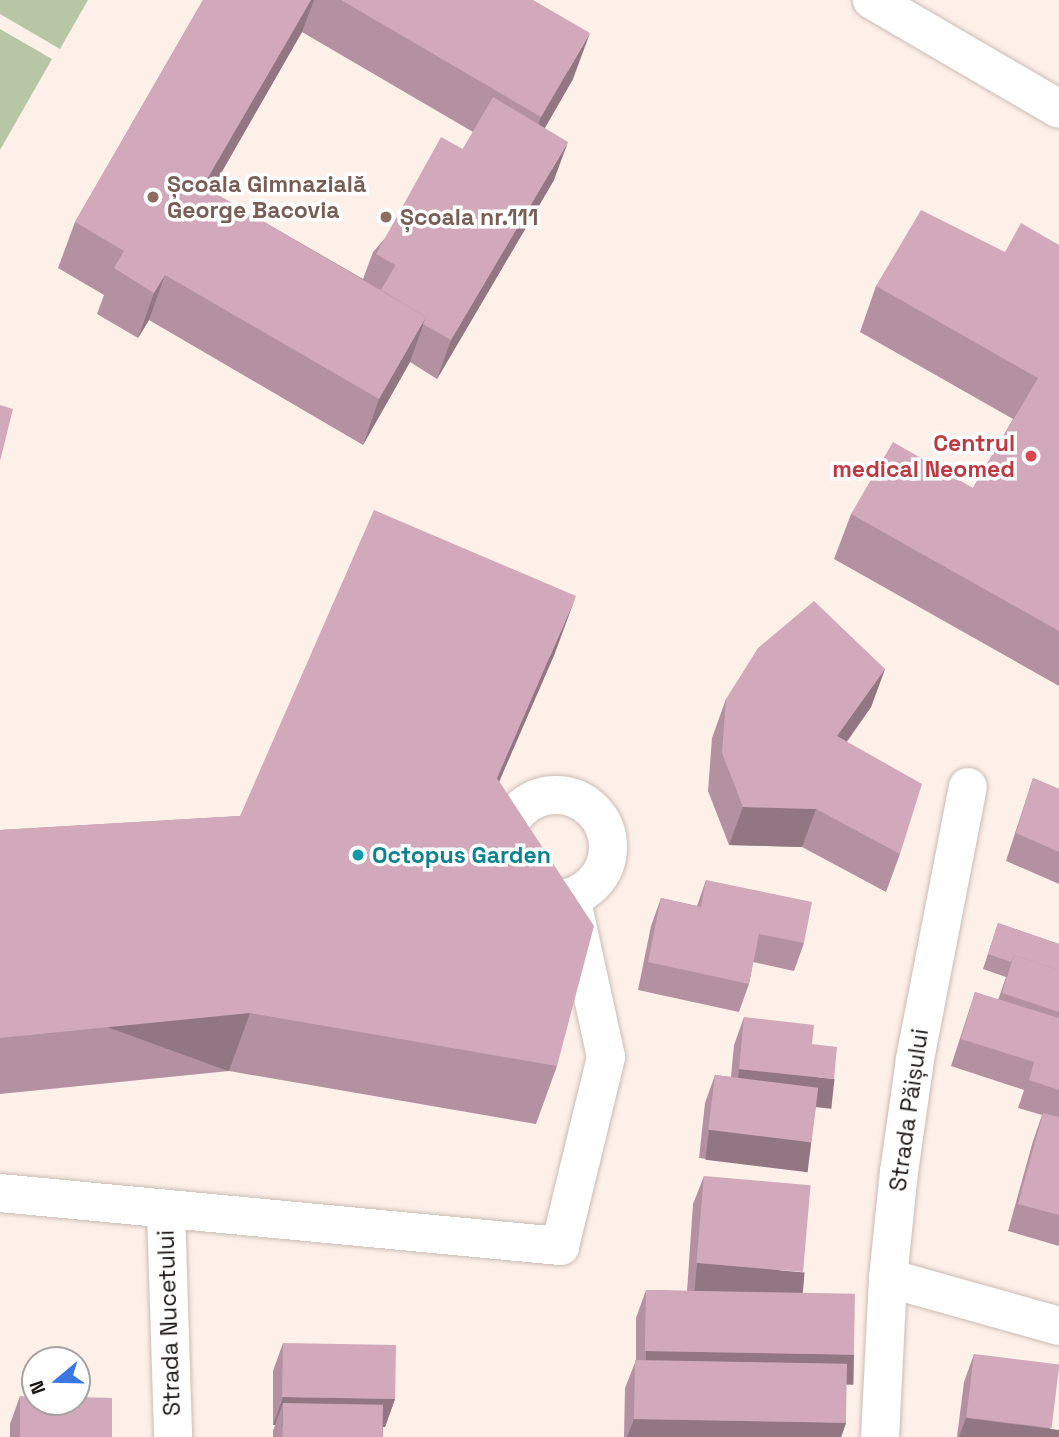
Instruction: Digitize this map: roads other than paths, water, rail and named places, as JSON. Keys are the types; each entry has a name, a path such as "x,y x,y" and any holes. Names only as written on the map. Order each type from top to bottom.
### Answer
{"street":[{"path":"872,0 1059,109"},
{"name":"Strada Păișului","path":"880,1437 888,1278 915,1059 968,787"},
{"path":"0,1193 560,1246 606,1057 572,898"},
{"name":"Strada Nucetului","path":"166,1210 173,1437"},
{"path":"888,1278 1059,1326"}],"place":[{"name":"Școala Gimnazială George Bacovia","path":"153,197"},
{"name":"Școala nr.111","path":"386,217"},
{"name":"Centrul medical Neomed","path":"1031,456"},
{"name":"Octopus Garden","path":"358,855"}]}
